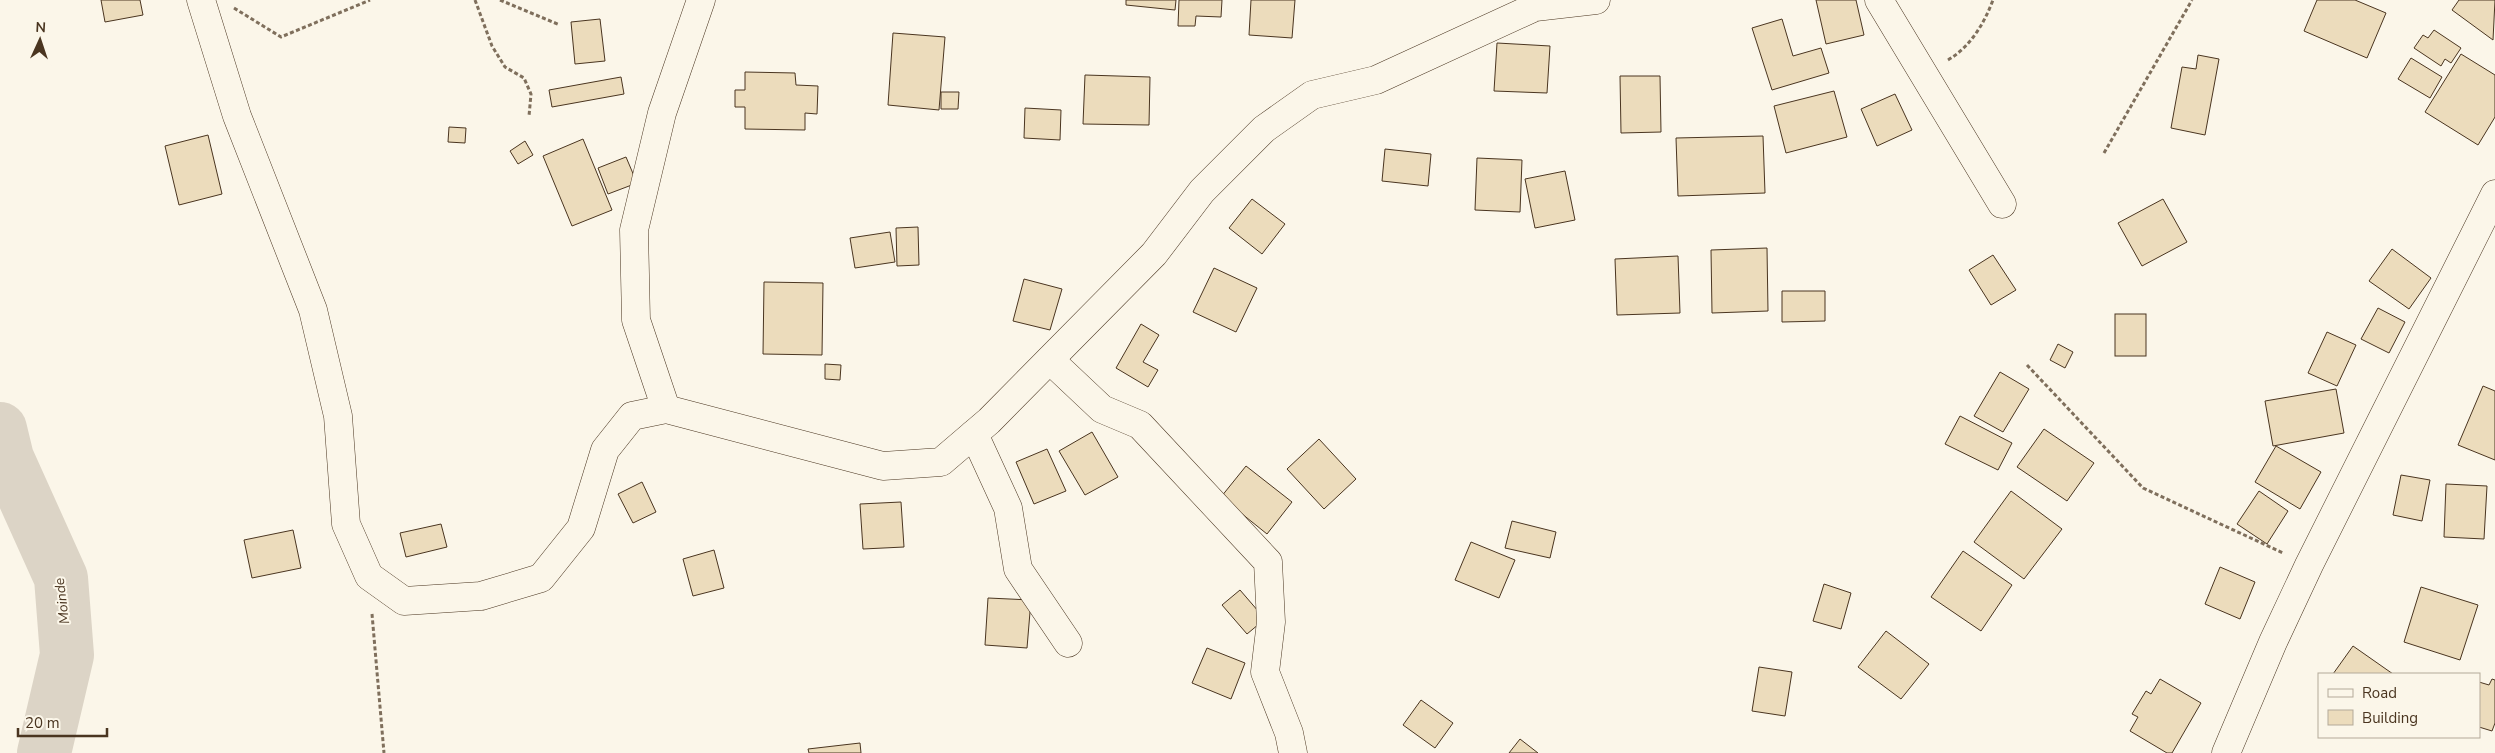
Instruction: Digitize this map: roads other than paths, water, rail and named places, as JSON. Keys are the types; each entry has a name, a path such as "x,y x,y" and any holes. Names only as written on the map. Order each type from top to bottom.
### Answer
{"street":[{"path":"666,409 636,320 634,230 662,113 700,0"},
{"path":"202,2 237,116 313,310 338,416 346,524 369,576 404,601 481,596 541,578 581,528 605,450 632,416 666,409 883,466 941,462 974,434 1050,360 1154,254 1215,177 1264,129 1312,95 1376,80 1535,7 1596,0"},
{"path":"1879,0 2002,204"},
{"path":"2226,753 2273,642 2309,565 2495,194"},
{"path":"1050,360 1102,409 1140,426 1268,562 1271,622 1265,672 1290,733 1293,753"},
{"path":"974,434 1008,508 1018,569 1068,643"}],"waterway":[{"name":"Moinde","path":"0,429 7,458 61,578 67,655 44,753"}]}
